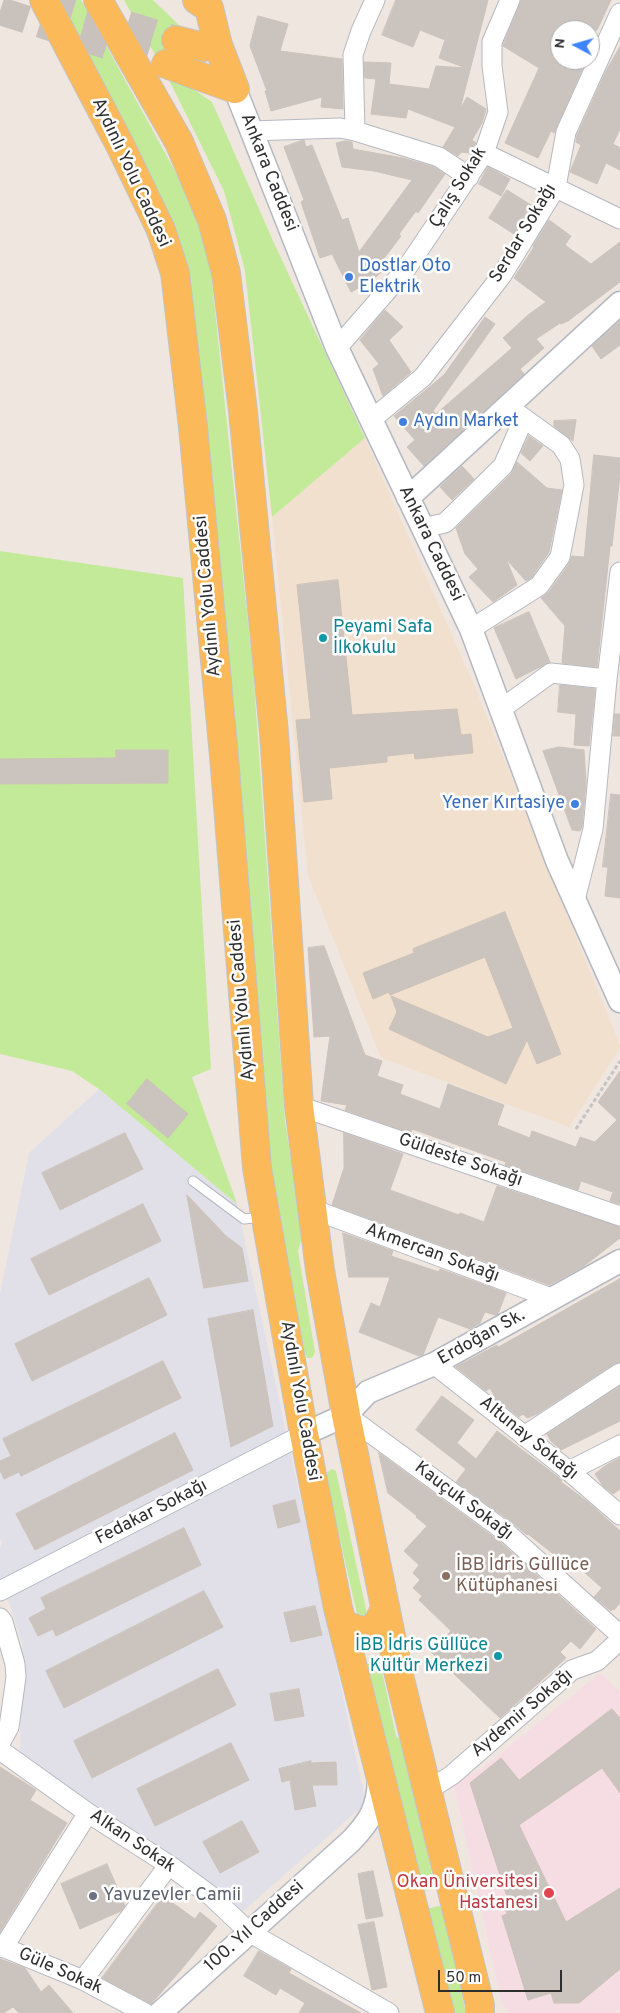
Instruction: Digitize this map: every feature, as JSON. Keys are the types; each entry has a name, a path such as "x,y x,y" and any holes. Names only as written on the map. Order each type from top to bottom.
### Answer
{"main road":[{"name":"Aydınlı Yolu Caddesi","path":"44,0 161,230 175,273 194,437 224,756 257,1168 304,1434 342,1623 440,2013"},
{"path":"98,0 179,142 212,220 226,273 243,411 274,733 299,1106 320,1270 346,1415 399,1675 482,2010"},
{"path":"207,3 218,45 235,89"},
{"path":"218,45 171,52 235,89"},
{"path":"342,1623 358,1631 369,1629 380,1621 385,1607"},
{"path":"356,1680 358,1662 364,1653 374,1651 389,1658 399,1675"},
{"path":"409,1886 417,1896 424,1900 433,1898 439,1894 443,1886 446,1870"}],"street":[{"path":"355,131 353,55 375,0"},
{"name":"Çalış Sokak","path":"337,348 406,269 470,177 484,153 498,112 492,66 492,42 510,0"},
{"name":"Serdar Sokağı","path":"371,420 423,377 502,275 556,187 566,132 620,13"},
{"name":"Ankara Caddesi","path":"235,89 337,348 471,629 557,861 620,1001"},
{"path":"252,131 340,128 355,131 438,157 470,177"},
{"path":"484,153 620,219"},
{"path":"408,498 515,412 620,302"},
{"path":"422,528 445,523 503,466 515,412"},
{"path":"471,629 539,586 560,556 574,485 570,458 561,445 515,412"},
{"path":"575,900 593,829 607,679 620,572"},
{"path":"500,709 551,673 607,679"},
{"name":"Güldeste Sokağı","path":"299,1106 620,1216"},
{"name":"Akmercan Sokağı","path":"312,1210 551,1298"},
{"name":"Erdoğan Sk.","path":"346,1415 368,1392 434,1364 620,1261"},
{"name":"Altunay Sokağı","path":"434,1364 569,1470 620,1515"},
{"path":"524,1436 620,1373"},
{"path":"304,1434 346,1415"},
{"name":"Kauçuk Sokağı","path":"346,1415 506,1532 620,1634"},
{"name":"Fedakar Sokağı","path":"0,1591 304,1434"},
{"path":"569,1470 620,1445"},
{"path":"0,1743 9,1727 16,1677 15,1664 1,1621"},
{"name":"Aydemir Sokağı","path":"427,1791 452,1775 572,1670 598,1660 620,1640"},
{"name":"Alkan Sokak","path":"0,1750 88,1813 169,1865 211,1896 249,1932 389,2013"},
{"path":"351,1841 365,1826 373,1813 378,1796 379,1771"},
{"path":"2,1947 88,1813"},
{"path":"351,1841 372,1830 384,1831 392,1837 400,1854"},
{"name":"100. Yıl Caddesi","path":"160,2012 351,1841"},
{"path":"83,1980 169,1865"},
{"name":"Güle Sokak","path":"2,1947 160,2012"}],"lane":[{"path":"193,1180 244,1219 265,1217"}],"path":[{"path":"576,1129 620,1061"}],"shaded area":[{"path":"365,438 477,692 620,1045 620,1048 569,1127 381,1058 308,876 272,517"},
{"path":"99,1089 237,1204 366,1803 240,1914 20,1751 22,1643 9,1602 0,1587 0,1548 2,1543 0,1539 0,1294 29,1153"},
{"name":"Okan Üniversitesi Hastanesi","path":"600,1673 620,1692 620,2010 615,2013 509,2013 502,2004 453,1781 481,1769"}],"green space":[{"path":"57,0 81,0 181,182 199,224 211,273 253,669 285,1122 303,1234 298,1251 315,1352 312,1358 307,1358 305,1354 266,1150 185,278"},
{"path":"124,0 153,0 181,27 171,74 212,102 274,243 365,438 272,517 245,271 224,191 166,74"},
{"path":"0,551 183,578 211,1069 192,1077 237,1204 99,1089 72,1071 0,1054"},
{"path":"332,1469 336,1471 367,1614 365,1618 361,1618 357,1614 325,1474"},
{"path":"372,1663 381,1667 396,1736 405,1744 433,1879 432,1889 423,1891 363,1666"},
{"path":"439,1906 442,1908 466,2013 450,2013 426,1909"}],"building":[{"path":"396,0 488,0 460,109 467,97 486,109 482,123 472,140 476,143 469,153 461,152 458,156 443,147 455,127 408,109 406,118 371,114 376,79 365,78 364,62 391,63 389,84 429,89 436,66 466,68 439,58 445,40 420,30 413,47 382,35"},
{"path":"521,0 611,0 600,24 600,20 550,20 550,70 582,70 554,133 551,131 538,158 505,143 539,68 503,46"},
{"path":"258,16 288,24 280,51 342,59 343,109 321,107 322,97 271,111 265,91 267,91 250,46"},
{"path":"620,47 620,129 613,144 620,148 620,170 606,163 597,184 570,172 581,145 576,142 577,135 606,71"},
{"path":"304,140 306,147 312,145 342,220 348,218 359,252 412,180 374,171 342,167 336,143 352,142 353,149 403,158 434,167 445,174 418,213 416,211 399,234 401,236 382,261 387,266 372,281 351,292 332,254 320,258 301,202 304,200 284,147"},
{"path":"488,167 510,179 501,196 479,184"},
{"path":"507,190 531,205 514,234 489,218"},
{"path":"549,220 571,236 565,245 591,264 620,242 620,282 568,321 560,323 536,339 544,348 520,369 524,374 424,466 407,447 415,440 394,416 444,375 485,317 495,324 433,411 436,414 512,348 503,338 528,315 546,302 514,278"},
{"path":"385,310 403,327 389,340 411,372 383,396 373,369 379,364 360,340"},
{"path":"620,321 620,345 601,359 592,346"},
{"path":"576,420 573,441 554,426 554,421"},
{"path":"529,436 543,446 530,461 521,453"},
{"path":"594,455 620,458 620,475 597,667 562,663 565,626 541,598 548,593 569,564 572,556 584,557"},
{"path":"517,462 547,488 562,490 549,552 531,578 526,581 506,559 517,585 493,602 469,577 478,569 465,554 456,528 511,474"},
{"path":"462,466 474,479 452,500 440,487"},
{"path":"338,580 352,715 457,709 461,735 471,734 473,753 415,759 414,753 387,756 387,762 329,768 332,799 304,802 296,720 311,719 297,585"},
{"path":"529,612 550,662 516,679 494,628"},
{"path":"560,685 595,689 589,746 574,745 576,714 558,712"},
{"path":"615,714 620,714 620,736 613,736"},
{"path":"559,747 584,750 586,782 580,831 572,830 543,751"},
{"path":"116,750 168,750 168,783 0,784 0,759 116,758"},
{"path":"611,794 620,795 620,898 605,896 608,867 603,867"},
{"path":"505,912 561,1054 537,1064 527,1040 506,1084 389,1029 397,1012 391,996 488,1037 513,1028 485,957 390,995 389,992 373,999 363,973 414,953 413,949"},
{"path":"324,946 365,1055 382,1061 377,1076 403,1085 400,1094 440,1109 448,1084 504,1105 497,1125 530,1138 532,1131 576,1147 580,1137 595,1142 617,1120 598,1102 620,1071 620,1204 610,1201 613,1192 581,1181 578,1190 505,1165 506,1162 412,1129 411,1133 345,1110 347,1105 321,1101 330,1036 314,1037 308,948"},
{"path":"147,1079 188,1114 168,1138 127,1104"},
{"path":"125,1133 143,1169 60,1210 42,1173"},
{"path":"344,1133 403,1154 390,1190 484,1222 497,1186 620,1227 620,1238 584,1266 549,1285 332,1205 344,1168"},
{"path":"187,1195 226,1236 242,1248 248,1281 204,1288"},
{"path":"143,1204 161,1241 49,1295 31,1259"},
{"path":"343,1233 393,1251 391,1256 439,1272 440,1269 506,1293 498,1314 485,1312 480,1323 470,1329 438,1317 423,1355 419,1356 359,1332 371,1303 380,1307 390,1277 349,1277"},
{"path":"149,1278 167,1315 32,1381 15,1344"},
{"path":"620,1279 620,1362 537,1414 527,1418 523,1414 519,1417 496,1399 490,1388 486,1391 456,1367 497,1345 498,1347"},
{"path":"253,1310 273,1426 231,1447 208,1319"},
{"path":"163,1361 181,1398 21,1476 19,1472 4,1479 0,1470 0,1461 11,1456 3,1439"},
{"path":"620,1386 620,1421 561,1450 551,1441 547,1434"},
{"path":"442,1396 474,1420 457,1443 476,1459 497,1431 562,1480 561,1482 589,1503 620,1531 620,1603 614,1610 611,1611 594,1597 602,1588 574,1563 570,1567 456,1482 466,1469 416,1430"},
{"path":"175,1433 193,1470 35,1550 16,1514"},
{"path":"379,1453 499,1541 596,1629 580,1649 571,1641 560,1652 566,1658 500,1718 431,1652 451,1631 419,1600 422,1596 413,1588 420,1580 413,1573 419,1565 404,1551 427,1526 388,1493"},
{"path":"620,1458 620,1489 613,1494 603,1486 595,1474"},
{"path":"295,1500 300,1522 278,1528 273,1506"},
{"path":"184,1528 201,1565 56,1636 53,1629 38,1636 29,1618 46,1609 41,1598"},
{"path":"204,1591 223,1627 64,1708 46,1671"},
{"path":"315,1606 322,1635 291,1642 284,1613"},
{"path":"218,1669 236,1705 92,1778 74,1741"},
{"path":"299,1689 304,1716 275,1721 270,1694"},
{"path":"612,1709 620,1718 620,1793 602,1768 519,1825 566,1922 620,1888 620,1969 579,2003 554,2003 551,1993 528,2000 502,1916 507,1914 503,1902 508,1900 470,1783 501,1758 519,1780"},
{"path":"231,1743 249,1780 155,1826 137,1789"},
{"path":"311,1761 311,1763 336,1762 337,1785 312,1785 316,1806 295,1810 290,1780 282,1782 279,1769"},
{"path":"0,1767 36,1790 30,1800 67,1823 0,1932"},
{"path":"242,1821 259,1852 220,1873 203,1842"},
{"name":"Yavuzevler Camii","path":"107,1864 125,1906 121,1911 80,1929 61,1884"},
{"path":"373,1871 383,1916 366,1919 358,1874"},
{"path":"163,1896 195,1919 200,1912 217,1926 151,2004 102,1978"},
{"path":"374,1922 387,1987 372,1990 358,1925"},
{"path":"259,1951 291,1969 289,1973 361,2013 299,2013 305,2003 280,1988 276,1995 244,1976"},
{"path":"0,1959 25,1968 41,1992 49,1985 73,2013 19,2013 13,2007 4,2013 0,2013"}],"tunnel":[{"path":"47,0 176,40"},
{"path":"0,11 166,64"}],"place":[{"name":"Dostlar Oto Elektrik","path":"349,277"},
{"name":"Aydın Market","path":"403,422"},
{"name":"Peyami Safa İlkokulu","path":"323,638"},
{"name":"Yener Kırtasiye","path":"575,804"},
{"name":"İBB İdris Güllüce Kütüphanesi","path":"446,1576"},
{"name":"İBB İdris Güllüce Kültür Merkezi","path":"498,1656"},
{"name":"Okan Üniversitesi Hastanesi","path":"549,1893"},
{"name":"Yavuzevler Camii","path":"93,1896"}]}
